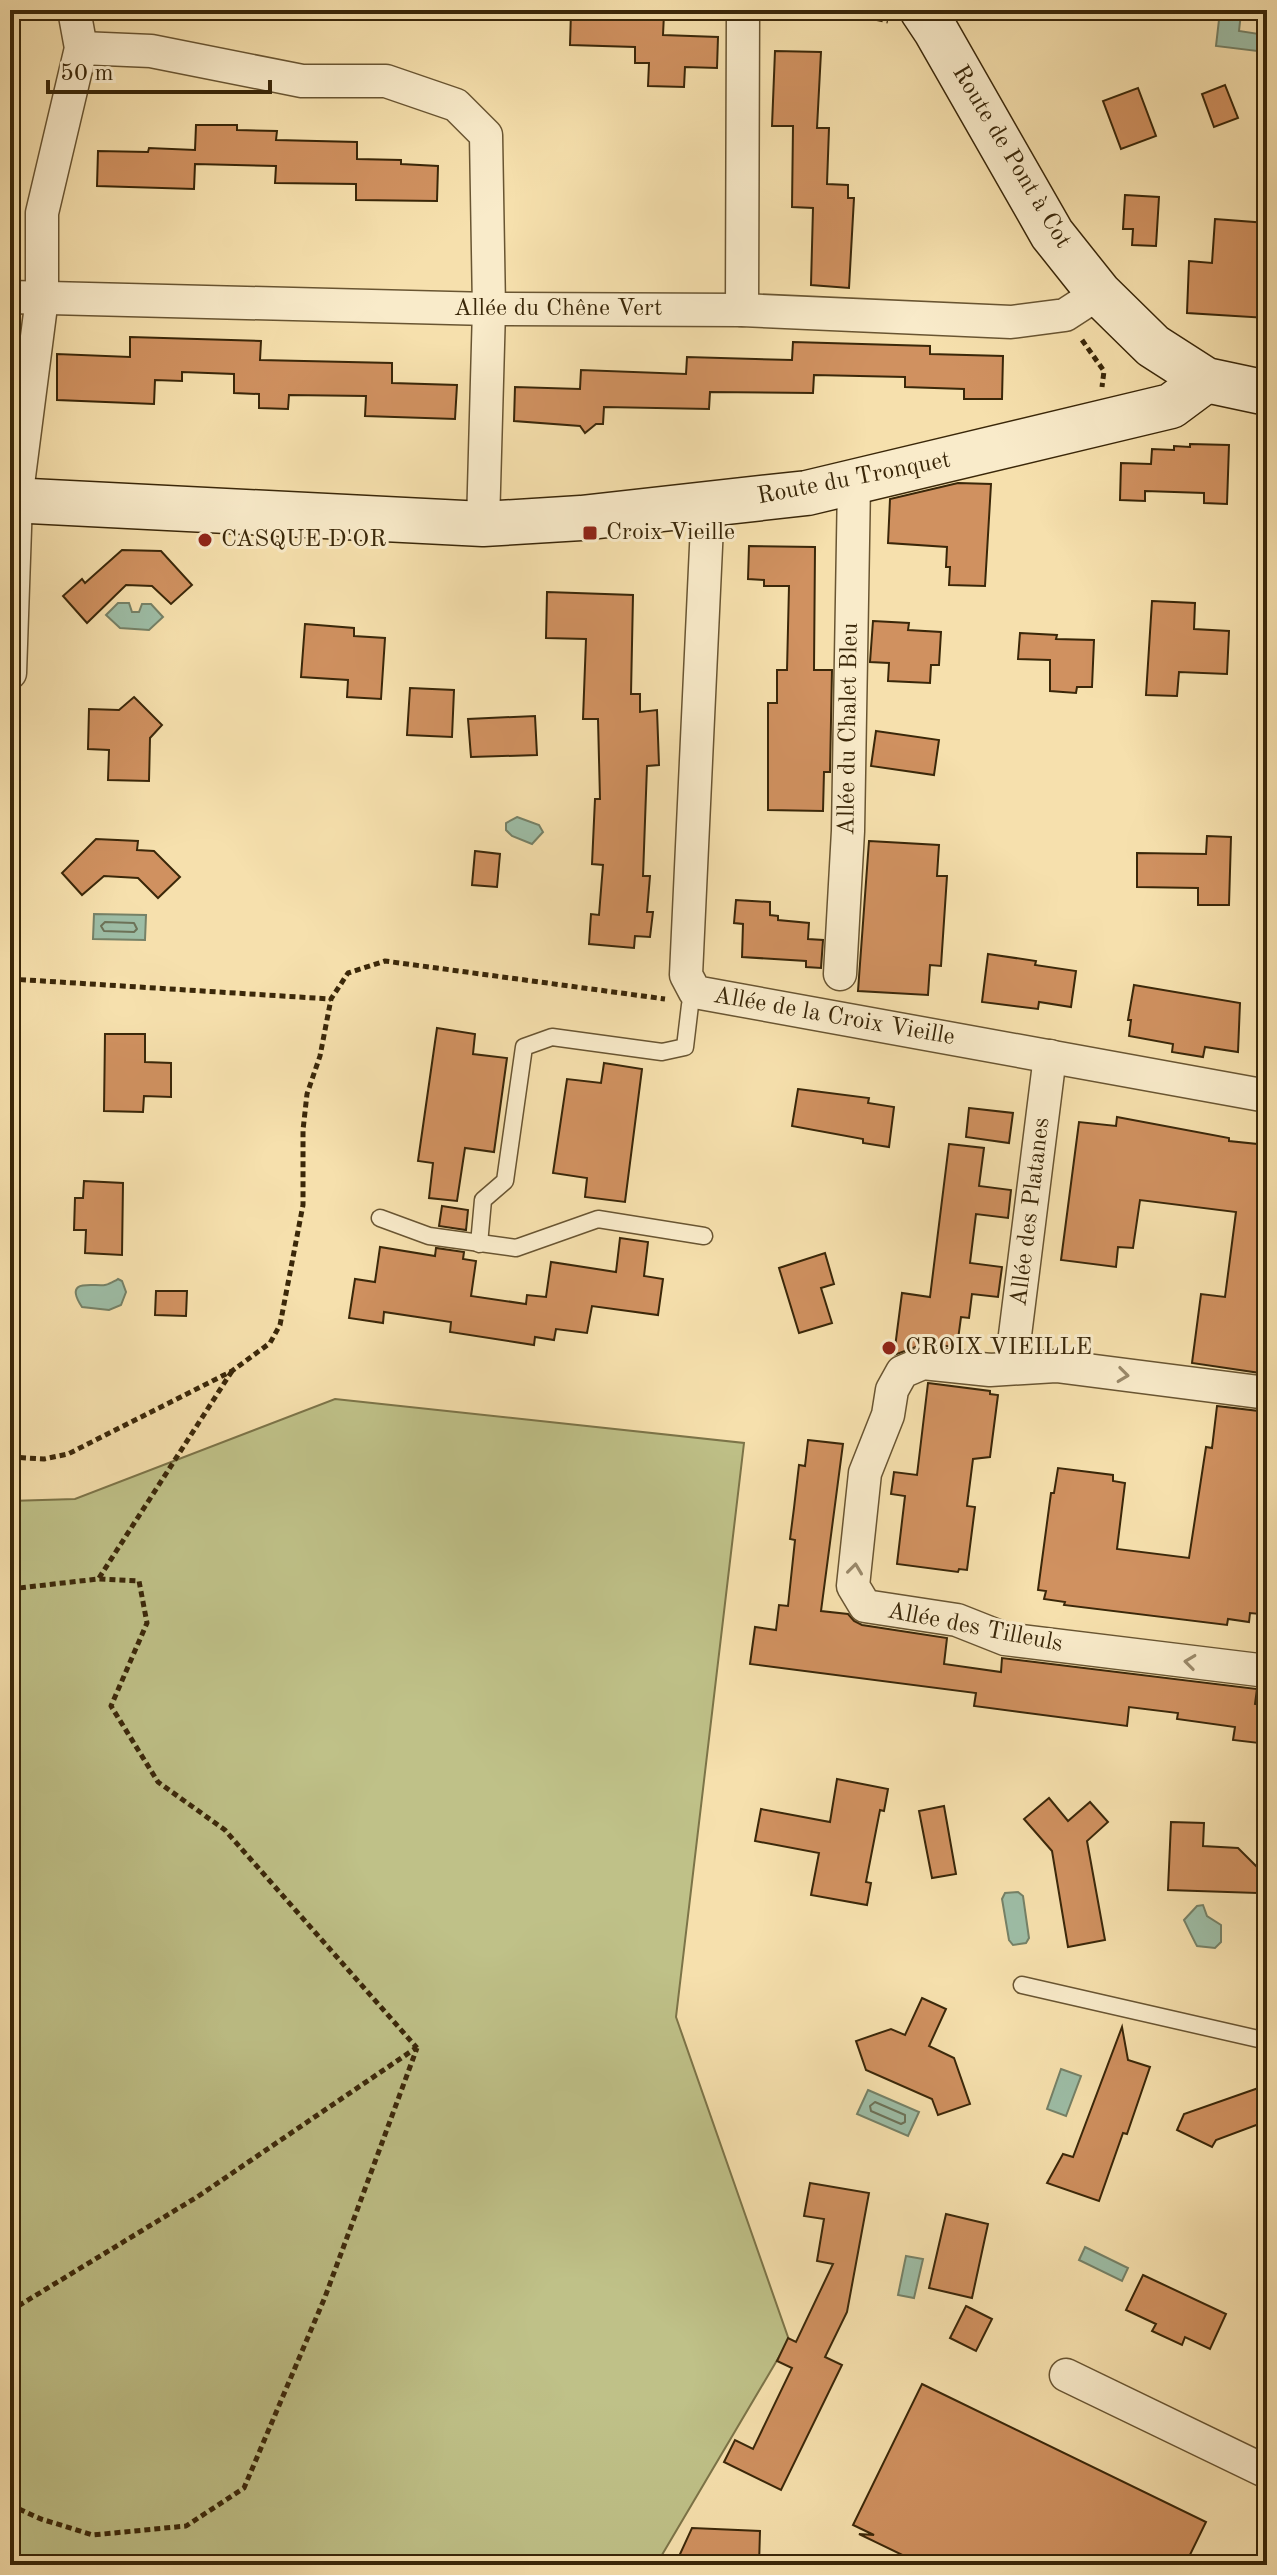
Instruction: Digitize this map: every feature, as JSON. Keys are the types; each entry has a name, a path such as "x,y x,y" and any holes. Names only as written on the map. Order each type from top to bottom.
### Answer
{"street":[{"path":"10,673 13,500 42,298 42,213 81,48 74,10"},
{"path":"742,310 743,10"},
{"name":"Route de Pont à Cot","path":"922,10 1052,234 1099,293 1153,346 1206,380 1267,393"},
{"path":"81,48 151,51 302,81 386,81 456,105 486,135 489,309 483,524"},
{"name":"Allée du Chêne Vert","path":"10,297 489,309 742,310 1011,322 1065,315 1099,293"},
{"name":"Route du Tronquet","path":"13,500 483,524 581,518 767,499 854,483 1171,406 1206,380"},
{"name":"Allée du Chalet Bleu","path":"840,974 848,831 854,483"},
{"name":"Allée de la Croix Vieille","path":"708,504 686,975 693,998 1050,1056 1267,1096"},
{"name":"Allée des Platanes","path":"1011,1367 1050,1056"},
{"name":"Allée des Tilleuls","path":"1267,1393 1056,1366 990,1370 923,1363 902,1372 892,1390 888,1415 865,1473 853,1586 865,1606 957,1620 1005,1639 1267,1671"},
{"path":"1066,2375 1267,2472"}],"lane":[{"path":"479,1244 483,1200 505,1181 524,1047 552,1037 662,1052 685,1047 693,998"},
{"path":"380,1218 429,1236 516,1248 598,1219 704,1236"},
{"path":"1022,1985 1267,2041"}],"path":[{"path":"10,1457 44,1459 68,1454 232,1371 270,1343 280,1325 303,1205 303,1130 307,1094 320,1056 331,999 348,973 385,961 655,997 693,998"},
{"path":"10,979 331,999"},
{"path":"98,1579 232,1371"},
{"path":"10,1589 98,1579 139,1581 147,1623 111,1706 158,1782 225,1830 417,2048"},
{"path":"10,2311 197,2197 417,2048"},
{"path":"10,2505 41,2519 93,2535 186,2526 244,2488 325,2297 417,2048"}],"green space":[{"path":"335,1399 744,1443 676,2017 789,2340 656,2565 10,2565 10,1501 75,1499"}],"water":[{"path":"1220,11 1241,13 1239,31 1259,34 1257,51 1216,46"},
{"path":"118,603 129,603 132,612 139,612 142,604 151,604 163,617 149,630 120,628 106,615"},
{"path":"517,817 539,825 543,832 532,844 512,836 506,830 506,823"},
{"path":"94,914 146,915 145,940 93,939"},
{"path":"118,1279 126,1292 121,1305 109,1310 82,1307 77,1298 78,1287 106,1285"},
{"path":"1018,1892 1023,1896 1029,1938 1026,1943 1013,1945 1009,1940 1002,1899 1005,1893"},
{"path":"1203,1905 1207,1916 1221,1925 1221,1942 1215,1948 1197,1946 1184,1920 1197,1906"},
{"path":"1061,2069 1081,2076 1066,2116 1047,2109"},
{"path":"868,2090 919,2112 908,2136 857,2114"},
{"path":"1085,2247 1128,2268 1122,2281 1079,2260"},
{"path":"906,2256 923,2259 914,2298 898,2295"}],"building":[{"path":"571,12 664,14 663,35 718,37 717,68 685,67 684,87 648,86 649,63 635,63 635,47 570,45"},
{"path":"775,51 821,52 817,128 829,128 827,184 848,185 848,198 854,198 849,288 811,285 813,208 792,207 793,126 772,126"},
{"path":"1225,85 1238,118 1214,127 1202,94"},
{"path":"1138,88 1156,136 1121,149 1103,101"},
{"path":"196,125 237,125 237,130 277,131 276,140 357,142 357,159 401,160 401,164 438,166 437,201 356,200 356,184 275,183 276,166 195,164 194,189 97,186 98,151 148,152 149,148 195,150"},
{"path":"1125,195 1159,197 1156,246 1132,245 1133,229 1123,229"},
{"path":"1215,219 1267,223 1267,318 1187,313 1189,261 1212,263"},
{"path":"130,337 261,341 260,360 392,363 392,383 457,385 455,419 365,416 366,396 289,395 288,409 259,408 259,394 234,393 234,374 182,372 182,381 155,380 154,404 57,400 57,354 130,357"},
{"path":"793,342 930,346 930,354 1003,356 1002,399 964,399 964,389 905,387 905,377 814,375 813,393 710,392 709,409 604,407 603,424 596,424 585,433 580,426 514,421 515,387 580,389 581,370 686,374 687,357 792,360"},
{"path":"1190,444 1229,445 1227,504 1204,503 1204,493 1145,491 1145,501 1120,500 1121,463 1151,464 1152,449 1174,450 1174,446 1190,447"},
{"path":"958,483 991,484 985,586 949,585 947,547 888,543 890,499"},
{"path":"749,546 815,547 814,670 832,670 830,772 824,772 823,811 768,810 768,703 777,703 777,670 787,670 789,586 764,586 764,580 748,579"},
{"path":"122,550 161,551 192,585 171,604 152,586 126,585 87,623 63,596 82,579 85,583"},
{"path":"547,592 633,595 631,694 640,694 640,712 657,710 659,765 647,766 643,876 650,876 647,912 653,912 650,937 635,936 634,948 589,944 591,914 599,915 603,865 592,864 595,799 600,799 598,719 583,719 586,639 546,638"},
{"path":"1152,601 1195,603 1194,629 1229,631 1227,674 1179,672 1177,696 1146,695"},
{"path":"873,621 909,623 908,630 941,632 939,665 931,665 930,683 888,681 889,663 870,662"},
{"path":"305,624 354,628 354,636 385,638 381,699 347,697 348,680 301,677"},
{"path":"1020,633 1057,635 1056,639 1094,640 1092,687 1077,687 1076,693 1050,691 1050,660 1018,659"},
{"path":"410,688 454,690 452,737 407,735"},
{"path":"134,697 162,725 150,738 149,781 108,780 109,750 88,749 89,709 119,710"},
{"path":"535,716 537,755 471,757 468,719"},
{"path":"876,731 939,740 934,775 871,766"},
{"path":"1207,836 1231,837 1229,905 1198,905 1198,888 1137,887 1137,853 1206,854"},
{"path":"96,839 138,841 137,850 154,851 180,877 158,898 138,878 104,876 82,895 62,873"},
{"path":"869,841 939,845 937,876 947,876 941,966 930,965 928,995 858,991"},
{"path":"475,851 500,854 497,887 472,885"},
{"path":"736,900 770,902 770,915 778,916 778,920 809,923 808,939 823,940 821,968 806,967 806,961 742,957 743,924 734,923"},
{"path":"988,954 1076,971 1071,1007 1039,1002 1038,1009 982,1002"},
{"path":"1134,985 1240,1003 1238,1052 1205,1047 1203,1057 1172,1052 1173,1044 1129,1036 1131,1020 1128,1020"},
{"path":"437,1028 475,1034 473,1054 507,1058 494,1152 465,1148 457,1201 429,1198 433,1163 418,1161"},
{"path":"105,1034 145,1034 145,1062 171,1063 171,1097 144,1096 143,1112 104,1111"},
{"path":"604,1063 642,1069 625,1202 585,1197 587,1178 553,1173 567,1079 601,1083"},
{"path":"798,1089 869,1098 868,1103 894,1107 889,1147 792,1126"},
{"path":"969,1108 1013,1113 1009,1143 966,1137"},
{"path":"1117,1117 1229,1138 1229,1141 1267,1145 1267,1374 1192,1363 1201,1294 1225,1297 1236,1212 1140,1200 1133,1248 1118,1247 1116,1267 1061,1260 1079,1122 1116,1126"},
{"path":"949,1144 984,1148 979,1186 1011,1190 1008,1218 976,1214 970,1263 1002,1267 998,1297 972,1294 969,1318 961,1317 957,1347 924,1344 894,1355 902,1293 930,1297"},
{"path":"84,1181 123,1183 122,1255 85,1253 86,1230 74,1230 75,1198 83,1198"},
{"path":"442,1206 468,1210 466,1230 439,1226"},
{"path":"620,1238 648,1242 644,1276 663,1279 658,1315 592,1306 587,1333 556,1329 554,1340 535,1337 534,1345 450,1332 451,1322 384,1312 383,1323 349,1318 355,1279 375,1282 380,1247 435,1256 436,1248 464,1252 463,1259 476,1261 471,1296 526,1304 527,1295 546,1297 551,1262 616,1272"},
{"path":"825,1253 834,1284 821,1288 832,1323 799,1333 779,1268"},
{"path":"156,1291 187,1291 186,1316 155,1315"},
{"path":"928,1383 990,1391 990,1394 998,1395 990,1457 973,1459 967,1506 975,1507 967,1570 959,1569 958,1572 897,1564 905,1496 891,1494 894,1472 917,1475"},
{"path":"1217,1406 1267,1412 1267,1559 1260,1614 1250,1613 1249,1622 1228,1619 1227,1625 1064,1605 1065,1602 1044,1599 1046,1591 1038,1590 1051,1493 1054,1493 1058,1468 1113,1475 1113,1481 1125,1483 1117,1549 1189,1558 1206,1447 1212,1448"},
{"path":"808,1440 843,1444 821,1611 848,1614 862,1625 947,1638 944,1664 1001,1672 1002,1658 1257,1689 1255,1704 1267,1706 1267,1744 1233,1740 1235,1727 1177,1719 1178,1713 1129,1707 1127,1726 974,1706 976,1693 750,1664 755,1627 776,1630 779,1605 788,1606 795,1540 790,1539 799,1465 805,1466"},
{"path":"837,1779 888,1789 884,1811 880,1810 866,1882 871,1883 867,1905 811,1895 819,1853 755,1841 761,1809 830,1822"},
{"path":"1049,1798 1068,1821 1090,1802 1108,1822 1087,1841 1105,1940 1068,1947 1052,1851 1024,1819"},
{"path":"944,1806 956,1874 932,1878 919,1811"},
{"path":"1171,1822 1204,1823 1203,1846 1238,1848 1258,1868 1257,1893 1168,1890"},
{"path":"922,1998 946,2009 929,2046 954,2058 970,2104 938,2115 932,2099 866,2070 856,2041 891,2029 905,2035"},
{"path":"1122,2027 1128,2060 1150,2067 1099,2201 1047,2183 1063,2154 1073,2157"},
{"path":"1267,2085 1267,2121 1216,2140 1212,2147 1177,2130 1184,2114"},
{"path":"810,2183 869,2193 847,2312 825,2357 842,2365 781,2490 724,2462 735,2440 753,2449 792,2368 777,2361 788,2338 796,2342 833,2264 817,2261 824,2219 804,2216"},
{"path":"946,2214 988,2224 972,2298 929,2288"},
{"path":"1143,2275 1226,2314 1210,2349 1185,2337 1182,2345 1152,2331 1156,2324 1126,2310"},
{"path":"966,2306 992,2319 976,2351 950,2338"},
{"path":"922,2384 1206,2522 1185,2565 923,2565 859,2534 874,2535 853,2525"},
{"path":"692,2528 760,2531 759,2565 675,2565"}],"place":[{"name":"Croix Vieille","path":"590,533"},
{"name":"CASQUE D'OR","path":"205,540"},
{"name":"CROIX VIEILLE","path":"889,1348"}]}
